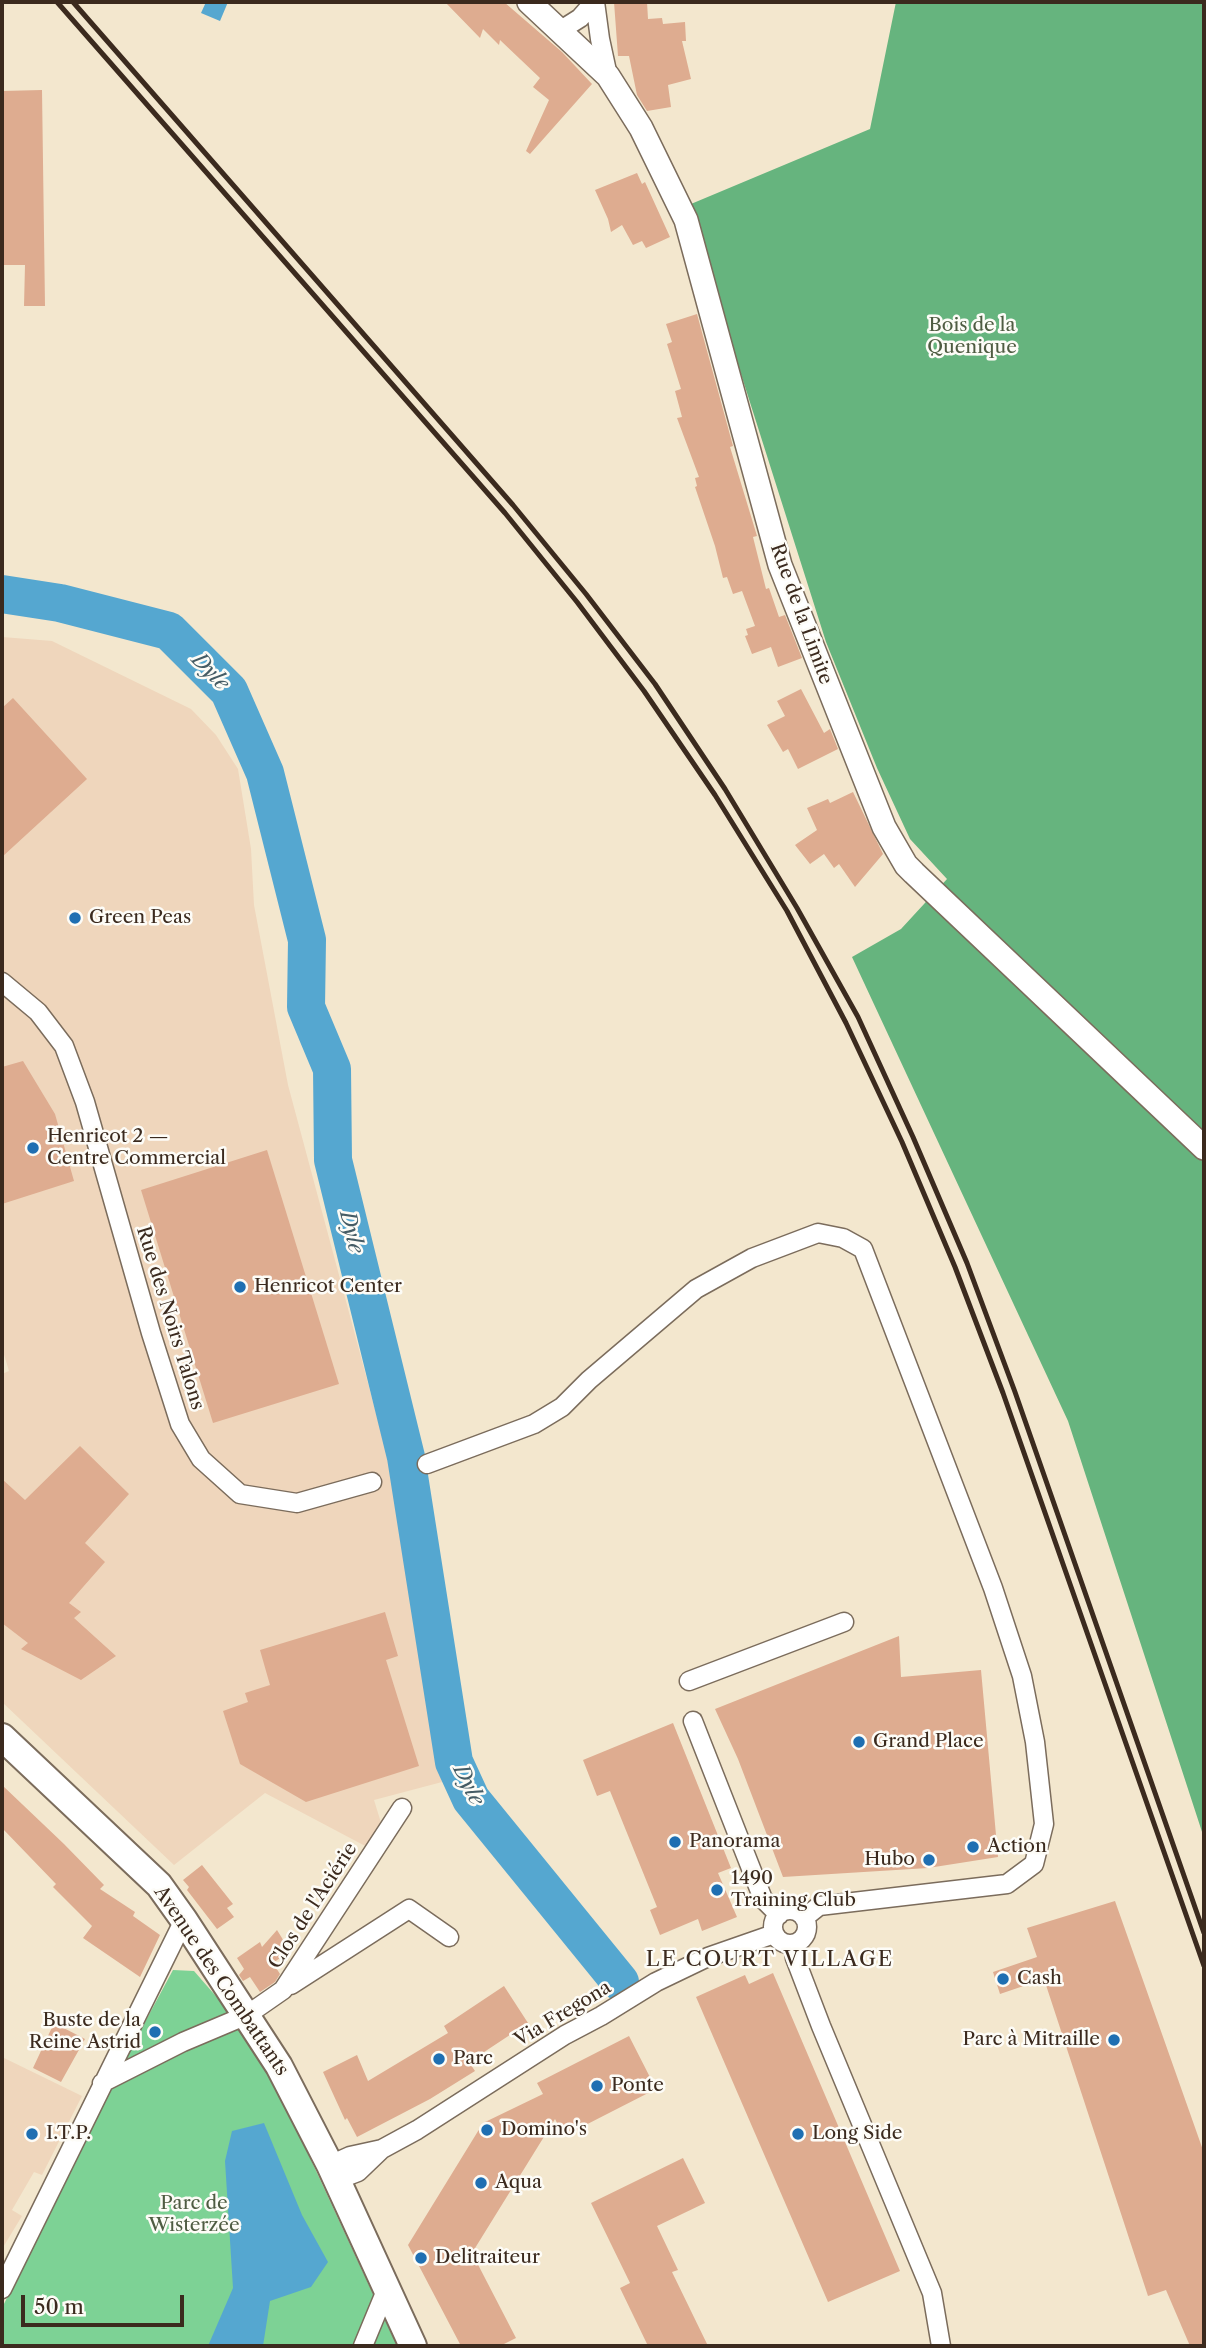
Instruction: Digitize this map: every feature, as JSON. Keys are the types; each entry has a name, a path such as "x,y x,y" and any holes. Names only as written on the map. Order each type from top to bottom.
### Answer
{"main road":[{"name":"Avenue des Combattants","path":"2,1737 159,1885 184,1920 279,2066 334,2172 413,2346"}],"street":[{"name":"Rue de la Limite","path":"530,2 608,76 641,128 686,220 780,565 884,827 906,865 1204,1148"},
{"path":"561,30 580,18 595,2"},
{"path":"595,2 608,76"},
{"name":"Rue des Noirs Talons","path":"2,982 38,1012 64,1046 85,1102 180,1424 201,1459 240,1494 298,1503 372,1482"},
{"path":"427,1464 534,1424 562,1407 589,1380 696,1289 752,1258 818,1233 843,1238 863,1248 993,1588 1022,1675 1035,1742 1044,1824 1034,1864 1007,1884 819,1906 804,1918"},
{"path":"690,1681 844,1622"},
{"path":"693,1721 759,1890 763,1899 779,1915"},
{"name":"Clos de l'Aciérie","path":"102,2083 183,2042 247,2015 283,1990 402,1808"},
{"path":"283,1990 409,1909 449,1937"},
{"path":"789,1910 800,1913 804,1918 806,1934 793,1944 780,1941 774,1934 773,1924 779,1915 789,1910"},
{"path":"2,2289 184,1920"},
{"name":"Via Fregona","path":"334,2172 350,2156 382,2149 417,2130 565,2035 656,1982 708,1957 774,1934"},
{"path":"793,1944 795,1958 821,2025 932,2293 941,2346"},
{"path":"363,2346 387,2288"}],"shaded area":[{"path":"2,637 52,641 191,709 216,735 238,769 251,849 254,905 288,1085 387,1454 442,1782 374,1800 382,1826 369,1848 265,1793 174,1865 2,1702 2,1374 9,1371 2,1348"},
{"name":"I.T.P.","path":"2,2057 82,2096 42,2175 34,2172 12,2210 22,2216 2,2249"}],"green space":[{"name":"Bois de la Quenique","path":"896,2 1204,2 1204,1838 1068,1421 852,957 901,929 947,879 910,839 877,768 826,642 741,374 679,209 870,129"},
{"name":"Parc de Wisterzée","path":"173,1970 194,1971 221,2002 270,2071 397,2346 2,2346 2,2308 110,2087"}],"water":[{"path":"206,2 228,2 220,21 201,13"},
{"path":"264,2123 302,2215 328,2262 311,2287 270,2301 263,2346 208,2346 233,2288 225,2161 232,2131"}],"building":[{"path":"445,2 504,2 562,52 592,84 530,154 526,151 549,100 533,87 540,78 500,40 499,45 483,29 480,38"},
{"path":"614,2 647,2 648,19 662,18 663,24 685,22 686,41 682,41 691,79 668,85 671,107 647,111 637,95 629,56 618,56"},
{"path":"42,90 45,306 24,306 25,265 2,265 2,91"},
{"path":"637,173 642,184 645,182 670,237 646,248 642,241 633,245 622,225 611,232 595,190"},
{"path":"697,314 733,446 730,447 757,536 753,537 766,589 769,588 779,617 785,615 802,658 778,667 771,647 752,654 745,636 748,635 746,629 755,626 742,591 733,594 727,577 723,578 695,487 695,478 699,477 677,418 682,417 675,391 681,389 667,344 672,342 666,324"},
{"path":"801,689 824,733 830,729 838,749 798,769 788,749 783,752 767,725 785,716 777,701"},
{"path":"13,698 87,779 2,857 2,708"},
{"path":"853,792 883,854 855,887 839,864 834,868 824,854 810,864 795,845 817,830 807,808 828,799 830,803"},
{"name":"Henricot 2 — Centre Commercial","path":"23,1061 55,1114 74,1181 2,1204 2,1067"},
{"name":"Henricot Center","path":"267,1150 339,1384 213,1423 141,1190"},
{"path":"80,1446 129,1494 85,1543 105,1562 69,1603 81,1612 74,1618 116,1656 81,1680 21,1649 28,1643 2,1623 2,1479 25,1500"},
{"path":"385,1612 398,1656 386,1660 419,1766 306,1802 240,1764 223,1711 248,1702 245,1693 270,1685 260,1650"},
{"name":"Grand Place","path":"899,1636 901,1677 981,1670 998,1857 928,1868 783,1877 738,1759 715,1709"},
{"name":"Panorama","path":"673,1723 731,1868 718,1873 737,1917 702,1931 698,1919 660,1935 650,1910 657,1907 610,1791 597,1796 583,1760"},
{"path":"2,1785 104,1885 100,1889 135,1912 133,1916 160,1935 140,1977 83,1938 92,1926 53,1887 56,1884 2,1828"},
{"path":"202,1865 233,1904 227,1908 234,1917 217,1929 187,1890 189,1887 183,1880"},
{"name":"Parc à Mitraille","path":"1115,1901 1204,2153 1204,2346 1190,2346 1166,2290 1148,2296 1044,1979 1000,1994 993,1972 1037,1957 1027,1928"},
{"path":"277,1930 290,1951 273,1963 280,1974 275,1982 260,1992 250,1977 243,1981 239,1975 244,1969 237,1958 260,1942 262,1947"},
{"name":"Long Side","path":"773,1973 900,2271 828,2302 696,1997 745,1975 749,1984"},
{"name":"Parc","path":"504,1986 528,2023 469,2062 475,2071 430,2099 357,2137 347,2118 345,2120 323,2072 357,2055 368,2081 448,2033 444,2026"},
{"path":"54,2023 85,2039 61,2082 33,2068"},
{"path":"629,2036 656,2089 564,2136 555,2119 472,2253 516,2338 500,2346 461,2346 408,2245 483,2123 543,2094 537,2083"},
{"path":"683,2158 705,2203 657,2226 678,2270 672,2272 708,2346 648,2346 620,2288 630,2283 591,2203"}],"waterway":[{"name":"Dyle","path":"2,594 60,603 169,631 229,691 265,773 307,940 306,1007 332,1069 333,1160 406,1457 454,1762 471,1799 620,1982"}],"railway":[{"path":"57,2 505,513 577,602 644,691 715,795 787,911 846,1023 902,1142 955,1267 1003,1393 1204,1966"},
{"path":"73,2 513,505 586,594 655,684 725,789 797,908 858,1017 967,1263 1015,1392 1204,1933"}],"place":[{"name":"Green Peas","path":"75,918"},
{"name":"Henricot 2 — Centre Commercial","path":"33,1148"},
{"name":"Henricot Center","path":"240,1287"},
{"name":"Grand Place","path":"859,1742"},
{"name":"Panorama","path":"675,1842"},
{"name":"Action","path":"973,1847"},
{"name":"Hubo","path":"929,1860"},
{"name":"1490 Training Club","path":"717,1890"},
{"name":"Cash","path":"1003,1979"},
{"name":"Buste de la Reine Astrid","path":"155,2032"},
{"name":"Parc à Mitraille","path":"1114,2040"},
{"name":"Parc","path":"439,2059"},
{"name":"Ponte","path":"597,2086"},
{"name":"Domino's","path":"487,2130"},
{"name":"I.T.P.","path":"32,2134"},
{"name":"Long Side","path":"798,2134"},
{"name":"Aqua","path":"481,2183"},
{"name":"Delitraiteur","path":"421,2258"}],"district":[{"name":"LE COURT VILLAGE","path":"770,1960"}]}
